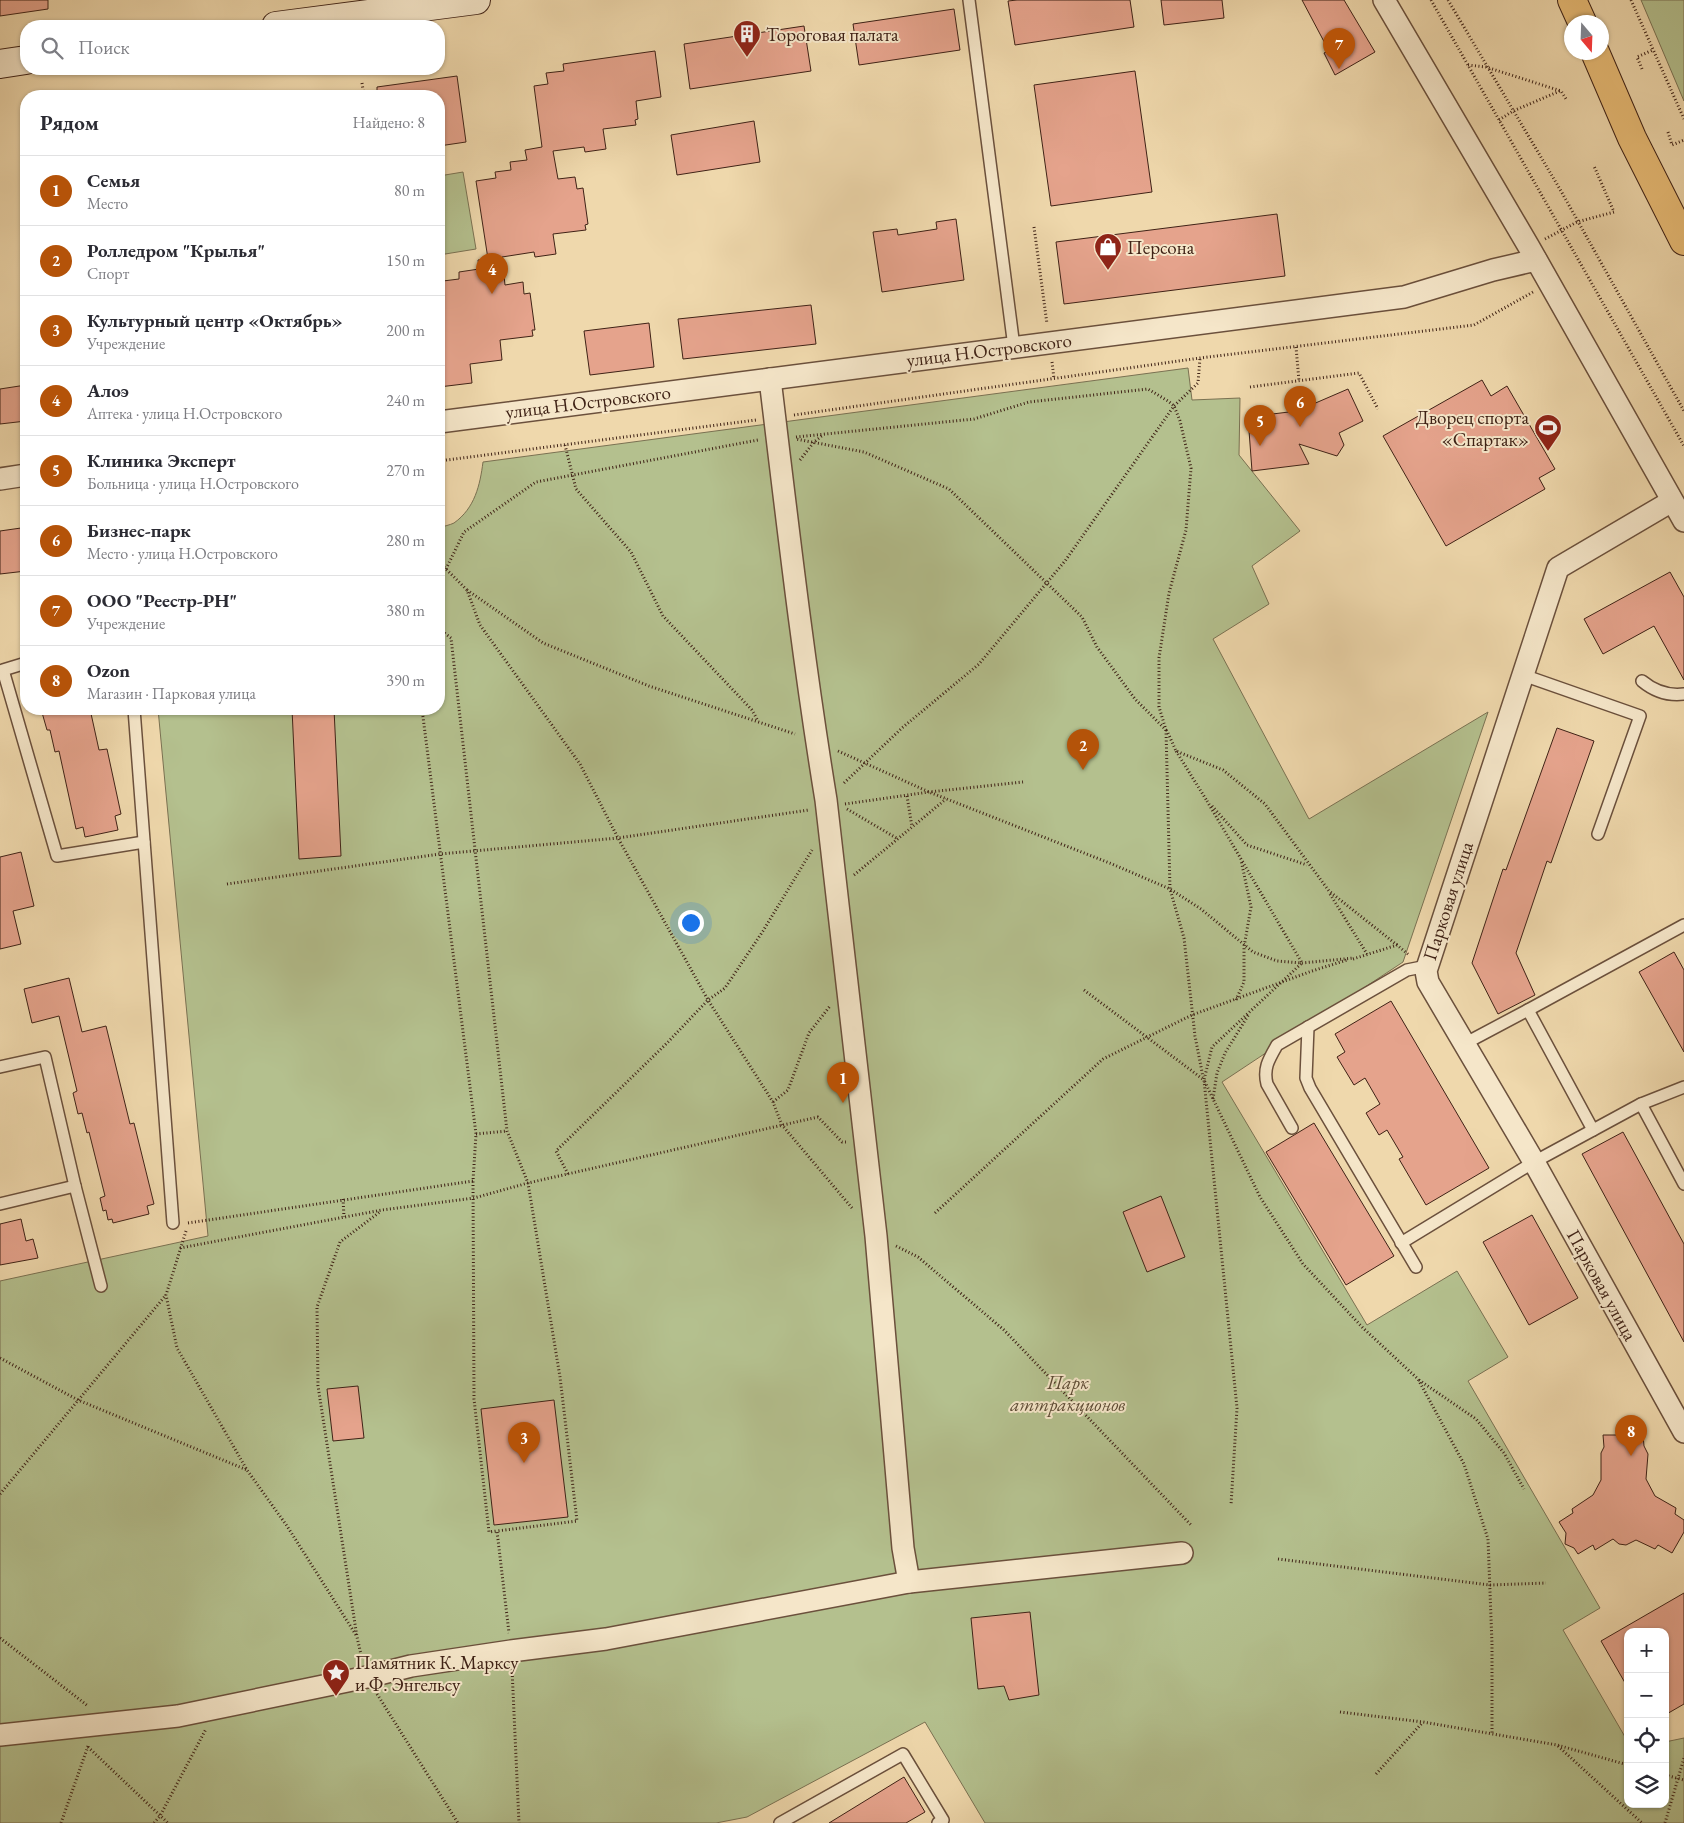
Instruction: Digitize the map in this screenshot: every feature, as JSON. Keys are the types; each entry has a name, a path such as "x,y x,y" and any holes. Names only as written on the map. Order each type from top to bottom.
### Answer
{"main road":[{"path":"322,20 476,0"},
{"path":"1572,0 1579,15"},
{"path":"1598,60 1632,138 1684,241"},
{"path":"0,64 20,61"}],"street":[{"path":"1384,0 1532,253 1684,522"},
{"name":"улица Н.Островского","path":"445,421 1404,297 1493,270 1532,253"},
{"path":"770,379 781,484 826,810 847,984 876,1236 903,1548 909,1582"},
{"path":"0,479 20,476"},
{"name":"Парковая улица","path":"1672,501 1558,568 1523,675 1417,968 1426,976 1534,1162 1684,1432"},
{"path":"0,1735 178,1716 367,1678 411,1666 511,1650 606,1639 909,1582 1182,1553"}],"lane":[{"path":"969,0 1014,347"},
{"path":"20,665 4,670 57,856 144,842"},
{"path":"1523,675 1640,716 1598,834"},
{"path":"1642,681 1656,690 1667,694 1684,694"},
{"path":"134,715 173,1223"},
{"path":"1464,1044 1683,927"},
{"path":"1292,1128 1267,1084 1265,1076 1266,1062 1277,1045 1417,968"},
{"path":"1528,1010 1593,1130"},
{"path":"1308,1027 1306,1078 1310,1088 1416,1268"},
{"path":"0,1067 45,1057 75,1186 101,1286"},
{"path":"1401,1243 1534,1162 1641,1104 1684,1087"},
{"path":"1641,1104 1684,1184"},
{"path":"0,1204 75,1186"},
{"path":"780,1823 903,1754 942,1822"}],"path":[{"path":"1431,0 1684,446"},
{"path":"1448,0 1561,191 1684,411"},
{"path":"1631,0 1684,119"},
{"path":"1642,69 1637,57 1653,50"},
{"path":"1468,65 1486,66 1561,90 1566,98"},
{"path":"362,84 363,90"},
{"path":"1499,120 1513,111 1561,90"},
{"path":"1668,132 1672,144 1684,140"},
{"path":"1532,253 1562,230 1577,222 1614,212 1594,166"},
{"path":"1034,227 1046,320"},
{"path":"1354,958 1302,963 1277,961 1253,952 1244,947 1201,909 1170,889 1112,864 929,792 864,764 816,740 649,686 543,643 467,590 446,568 464,532 536,482 776,427 1200,358 1474,324 1549,283"},
{"path":"1296,346 1300,381"},
{"path":"568,1174 556,1151 667,1043 708,1000 725,988 763,931 826,810 864,764 902,728 979,664 1065,561 1174,406 1198,383 1200,358"},
{"path":"1250,386 1359,373 1378,410"},
{"path":"1231,1505 1237,1408 1204,1080 1192,1015 1184,938 1170,889 1166,730 1135,699 1098,647 1082,618 949,489 864,452 793,438 974,419 1029,402 1148,389 1174,406 1180,421 1191,468 1186,530 1169,593 1159,658 1159,707 1166,730 1176,751 1302,963"},
{"path":"445,460 565,445 776,427"},
{"path":"565,445 576,489 631,552 663,616 752,710 758,722"},
{"path":"467,590 480,625 580,764 618,838 708,1000 773,1102 782,1125 876,1236 918,1257 1004,1330 1191,1525"},
{"path":"423,715 476,1134 473,1181 474,1399 489,1532 577,1521 560,1377 528,1183 507,1131 451,638 445,634"},
{"path":"1176,751 1224,770 1264,804 1308,866 1329,891 1367,954"},
{"path":"898,839 841,805 929,792 1023,782"},
{"path":"906,796 912,828"},
{"path":"835,891 946,799"},
{"path":"1207,801 1247,845 1308,866"},
{"path":"227,884 440,854 618,838 826,810"},
{"path":"1236,1000 1244,982 1244,947 1251,906 1240,857"},
{"path":"1329,891 1413,958 1417,968"},
{"path":"934,1213 1103,1059 1192,1015 1280,983 1397,945"},
{"path":"1204,1080 1212,1047 1302,963"},
{"path":"773,1102 788,1090 809,1033 847,984"},
{"path":"1084,990 1204,1080 1260,1197 1303,1264 1363,1328 1418,1380 1476,1419 1504,1453 1524,1489"},
{"path":"1213,1100 1217,1074 1225,1053 1252,1009"},
{"path":"180,1248 382,1210 474,1198 528,1183 818,1117 842,1142 864,1141"},
{"path":"476,1134 507,1131"},
{"path":"173,1223 188,1223 473,1181"},
{"path":"343,1199 344,1217"},
{"path":"166,1295 177,1348 247,1470 287,1526 357,1637 318,1386 317,1307 340,1242 382,1210"},
{"path":"0,1494 166,1295 188,1223"},
{"path":"0,1358 78,1400 247,1470"},
{"path":"1418,1380 1464,1464 1488,1539 1492,1644 1492,1734"},
{"path":"497,1531 511,1650 519,1823"},
{"path":"1278,1559 1490,1585 1546,1583"},
{"path":"0,1638 91,1708 104,1723 88,1747 61,1823"},
{"path":"367,1678 458,1823"},
{"path":"154,1823 160,1816 216,1708"},
{"path":"1340,1712 1422,1722 1492,1734 1557,1746 1624,1764"},
{"path":"1376,1774 1422,1722"},
{"path":"80,1725 88,1747 168,1823"},
{"path":"1557,1746 1642,1823"},
{"path":"1666,1823 1684,1758"},
{"path":"1669,1776 1684,1780"}],"green space":[{"path":"1641,0 1684,0 1684,101"},
{"path":"463,172 476,249 445,254 445,175"},
{"name":"Парк аттракционов","path":"1188,368 1192,400 1240,398 1239,455 1300,531 1252,566 1269,604 1213,639 1309,819 1488,712 1403,962 1222,1082 1367,1325 1457,1271 1508,1357 1468,1381 1600,1608 1563,1630 1624,1735 1624,1808 1669,1808 1669,1741 1684,1738 1684,1823 985,1823 925,1722 747,1817 716,1823 0,1823 0,1281 208,1236 159,715 445,715 445,526 454,523 467,510 475,496 483,462"}],"building":[{"path":"0,0 48,0 48,9 0,16"},
{"path":"1130,0 1134,27 1015,45 1008,1"},
{"path":"1161,0 1222,0 1224,18 1164,25"},
{"path":"1302,0 1344,0 1375,52 1335,75 1324,53 1329,51"},
{"path":"954,9 960,50 859,65 853,24"},
{"name":"Тороговая палата","path":"804,26 811,71 690,89 684,44"},
{"path":"655,51 661,97 636,101 638,119 635,120 636,125 603,129 606,149 585,152 584,147 553,151 558,179 575,177 577,189 583,188 588,224 585,225 586,230 553,234 556,254 535,257 534,252 502,257 505,285 523,282 524,294 530,293 535,330 532,330 533,336 500,340 502,360 470,364 472,383 445,386 445,281 459,279 459,272 479,269 478,260 488,259 476,181 496,178 495,172 511,170 510,162 527,160 525,150 542,147 534,86 548,84 546,73 564,71 563,64"},
{"path":"1135,71 1152,192 1051,206 1034,85"},
{"path":"457,76 466,142 445,145 445,90 377,90 377,87"},
{"path":"754,121 760,162 677,175 671,135"},
{"path":"1277,214 1285,276 1064,304 1056,242"},
{"path":"956,219 964,280 882,292 873,232 897,229 898,235 937,229 936,222"},
{"path":"811,305 816,344 683,359 678,319"},
{"path":"649,323 654,367 590,375 584,331"},
{"path":"1482,380 1491,396 1507,386 1555,469 1539,478 1545,489 1446,546 1383,436"},
{"path":"20,386 20,422 0,424 0,389"},
{"path":"1348,389 1363,421 1339,433 1344,445 1337,456 1299,444 1309,464 1252,471 1248,417 1297,411"},
{"path":"20,528 20,572 0,574 0,531"},
{"path":"1670,572 1684,597 1684,680 1654,626 1603,654 1584,619"},
{"path":"43,715 91,715 99,750 107,749 121,814 115,816 118,830 85,837 83,827 76,829 59,751 55,752 50,730 47,730"},
{"path":"292,715 334,715 341,856 299,859"},
{"path":"1557,728 1594,741 1551,863 1547,861 1516,953 1535,995 1498,1014 1472,963 1503,869 1506,870"},
{"path":"21,852 34,906 13,911 21,944 0,949 0,857"},
{"path":"1674,952 1684,970 1684,1052 1639,972"},
{"path":"69,978 82,1032 106,1026 130,1124 134,1123 154,1204 147,1206 149,1214 113,1223 112,1219 108,1220 106,1210 103,1211 100,1198 105,1196 89,1132 87,1133 82,1113 78,1114 73,1093 77,1091 59,1016 32,1023 24,989"},
{"path":"1391,1001 1489,1168 1426,1205 1399,1159 1403,1157 1387,1130 1379,1135 1366,1113 1380,1104 1365,1078 1354,1085 1337,1057 1345,1052 1335,1034"},
{"path":"1314,1123 1394,1256 1346,1285 1266,1152"},
{"path":"1623,1132 1684,1244 1684,1342 1582,1154"},
{"path":"1161,1196 1185,1257 1147,1272 1123,1212"},
{"path":"1532,1215 1578,1298 1529,1325 1483,1242"},
{"path":"21,1219 26,1241 33,1239 38,1258 0,1265 0,1224"},
{"path":"358,1386 364,1438 333,1441 327,1389"},
{"path":"554,1400 568,1517 494,1525 481,1409"},
{"path":"1603,1435 1643,1435 1644,1446 1648,1454 1646,1479 1655,1496 1676,1508 1675,1514 1684,1520 1684,1532 1672,1553 1658,1545 1655,1549 1636,1540 1626,1545 1619,1544 1613,1539 1595,1550 1593,1545 1578,1554 1574,1548 1565,1544 1566,1533 1559,1522 1573,1513 1572,1509 1593,1495 1601,1480 1601,1453 1604,1447"},
{"path":"1684,1593 1684,1704 1669,1713 1669,1628 1624,1628 1624,1681 1601,1641"},
{"path":"1030,1612 1039,1695 1009,1700 1004,1686 978,1689 971,1618"},
{"path":"904,1777 925,1812 906,1823 829,1823"}],"place":[{"name":"Тороговая палата","path":"747,58"},
{"name":"ООО \"Реестр-РН\"","path":"1339,69"},
{"name":"Персона","path":"1108,271"},
{"name":"Алоэ","path":"492,294"},
{"name":"Бизнес-парк","path":"1300,427"},
{"name":"Клиника Эксперт","path":"1260,446"},
{"name":"Дворец спорта «Спартак»","path":"1548,452"},
{"name":"Ролледром \"Крылья\"","path":"1083,770"},
{"name":"Семья","path":"843,1103"},
{"name":"Ozon","path":"1631,1456"},
{"name":"Культурный центр «Октябрь»","path":"524,1463"},
{"name":"Памятник К. Марксу и Ф. Энгельсу","path":"336,1697"}]}
